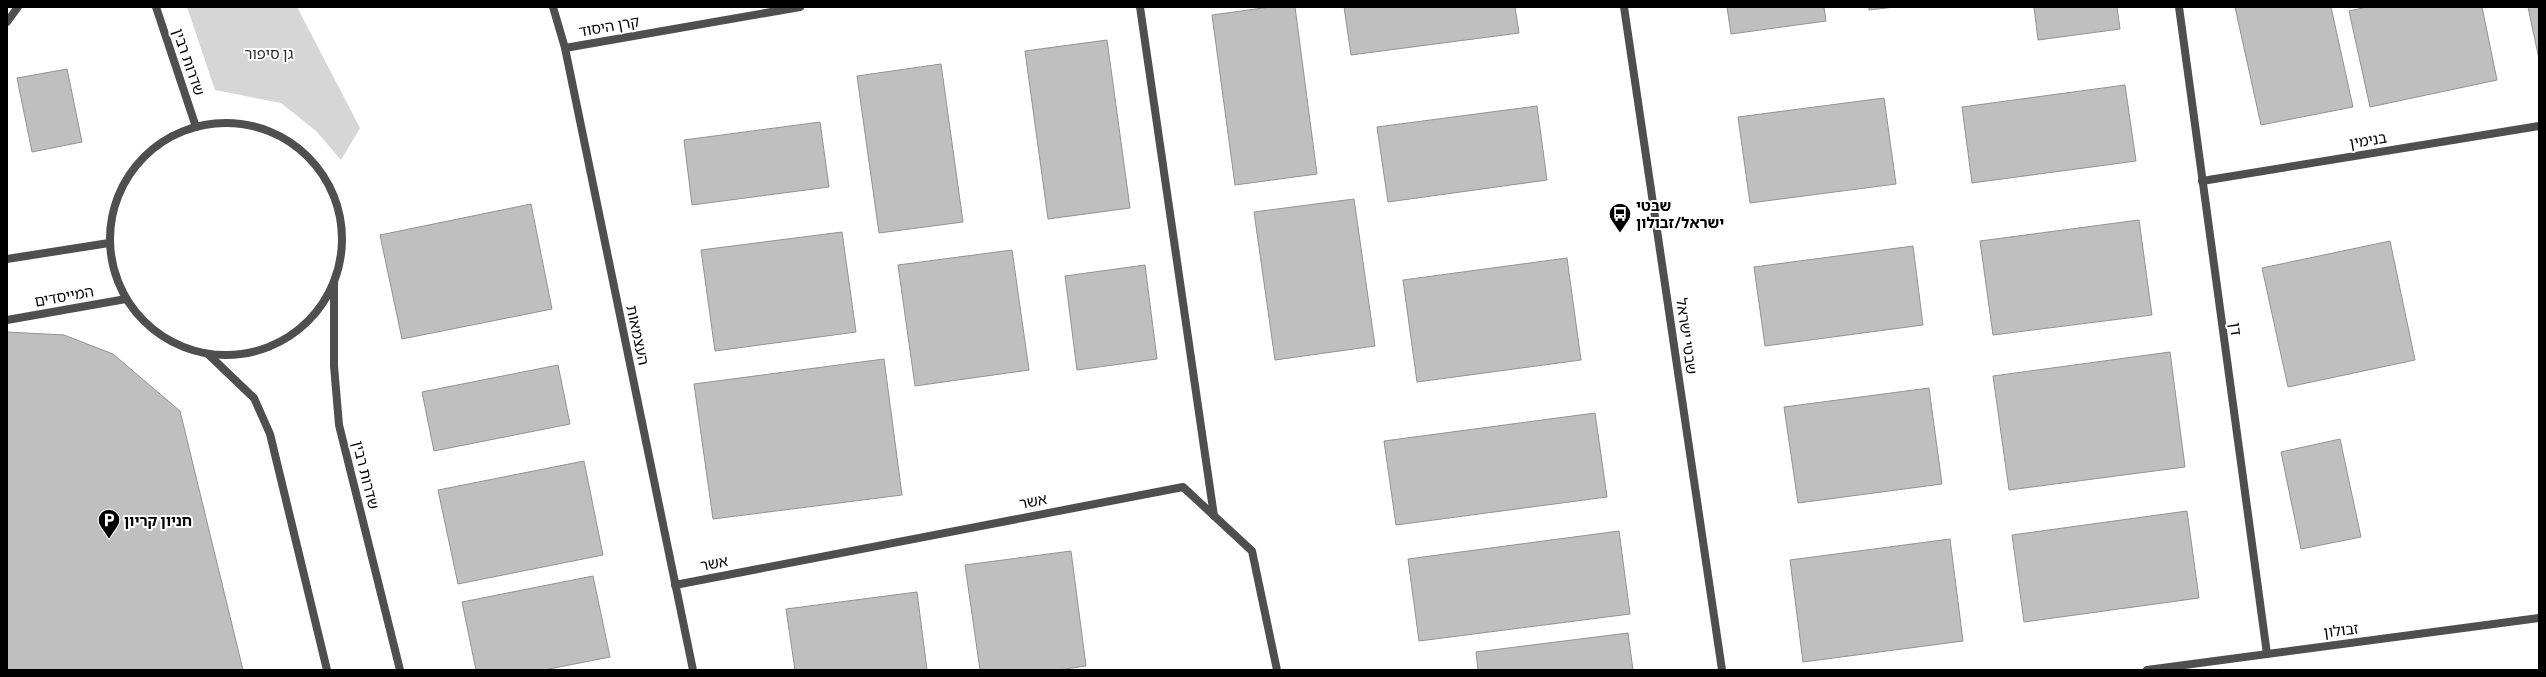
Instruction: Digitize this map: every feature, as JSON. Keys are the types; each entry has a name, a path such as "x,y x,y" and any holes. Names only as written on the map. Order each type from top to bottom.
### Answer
{"street":[{"path":"7,22 18,7"},
{"name":"שדרות רבין","path":"156,7 196,127"},
{"name":"העצמאות","path":"553,7 565,48 693,670"},
{"name":"קרן היסוד","path":"565,48 800,7"},
{"path":"1140,7 1214,516"},
{"name":"שבטי ישראל","path":"1624,7 1722,670"},
{"name":"דן","path":"2179,7 2267,654"},
{"path":"232,123 268,130 299,149 324,177 338,210 342,246 334,282 320,309 299,331 273,346 243,354 209,354 176,345 148,325 126,299 114,272 109,243 114,205 132,169 160,143 196,127 232,123"},
{"name":"בנימין","path":"2202,181 2539,126"},
{"path":"7,259 109,243"},
{"name":"שדרות רבין","path":"334,282 334,366 339,425 400,670"},
{"name":"המייסדים","path":"7,320 126,299"},
{"path":"209,354 254,398 270,434 327,670"},
{"name":"אשר","path":"675,584 1183,487 1252,551 1277,670"},
{"name":"זבולון","path":"2147,670 2539,618"}],"green space":[{"name":"גן סיפור","path":"187,7 297,7 360,128 341,160 316,131 281,103 215,90"}],"building":[{"path":"1270,7 1295,7 1317,174 1235,185 1212,15"},
{"path":"1344,7 1515,7 1519,33 1351,55"},
{"path":"1727,7 1824,7 1826,21 1731,34"},
{"path":"1869,7 1895,7 1869,10"},
{"path":"2034,7 2117,7 2120,29 2038,40"},
{"path":"2235,7 2331,7 2353,107 2261,125"},
{"path":"2367,7 2482,7 2497,80 2370,107 2349,11"},
{"path":"2528,7 2539,7 2539,59"},
{"path":"1107,40 1130,208 1048,219 1025,51"},
{"path":"941,64 963,222 879,233 857,76"},
{"path":"67,69 82,142 32,152 17,78"},
{"path":"2125,85 2136,161 1972,183 1962,107"},
{"path":"1884,98 1896,184 1750,203 1738,117"},
{"path":"1537,106 1547,180 1388,202 1377,127"},
{"path":"820,122 829,187 692,205 684,140"},
{"path":"1354,199 1375,346 1275,360 1254,212"},
{"path":"531,204 552,309 402,339 380,235"},
{"path":"2139,220 2152,315 1993,335 1980,241"},
{"path":"842,232 856,332 715,351 701,250"},
{"path":"2390,241 2415,360 2288,387 2262,268"},
{"path":"1913,246 1923,325 1765,346 1754,267"},
{"path":"1012,250 1029,370 915,386 898,265"},
{"path":"1567,258 1581,360 1417,382 1403,280"},
{"path":"1145,265 1157,359 1077,370 1065,276"},
{"name":"חניון קריון","path":"7,332 64,335 113,354 180,411 243,670 7,670"},
{"path":"2170,352 2185,467 2009,490 1993,376"},
{"path":"884,359 902,495 713,519 694,384"},
{"path":"558,365 570,424 434,451 422,392"},
{"path":"1929,388 1942,484 1798,503 1784,407"},
{"path":"1595,413 1607,497 1396,525 1384,441"},
{"path":"2340,439 2361,537 2301,549 2281,452"},
{"path":"584,461 603,555 458,584 438,490"},
{"path":"2187,511 2199,598 2024,622 2012,535"},
{"path":"1619,531 1630,614 1419,641 1408,559"},
{"path":"1950,539 1963,641 1803,662 1790,560"},
{"path":"1071,551 1086,666 1058,670 980,670 965,565"},
{"path":"593,576 610,657 544,670 476,670 462,602"},
{"path":"917,592 927,670 795,670 786,609"},
{"path":"1628,633 1633,670 1478,670 1476,652"}],"place":[{"name":"שבטי ישראל/זבולון","path":"1620,234"},
{"name":"חניון קריון","path":"109,540"}]}
